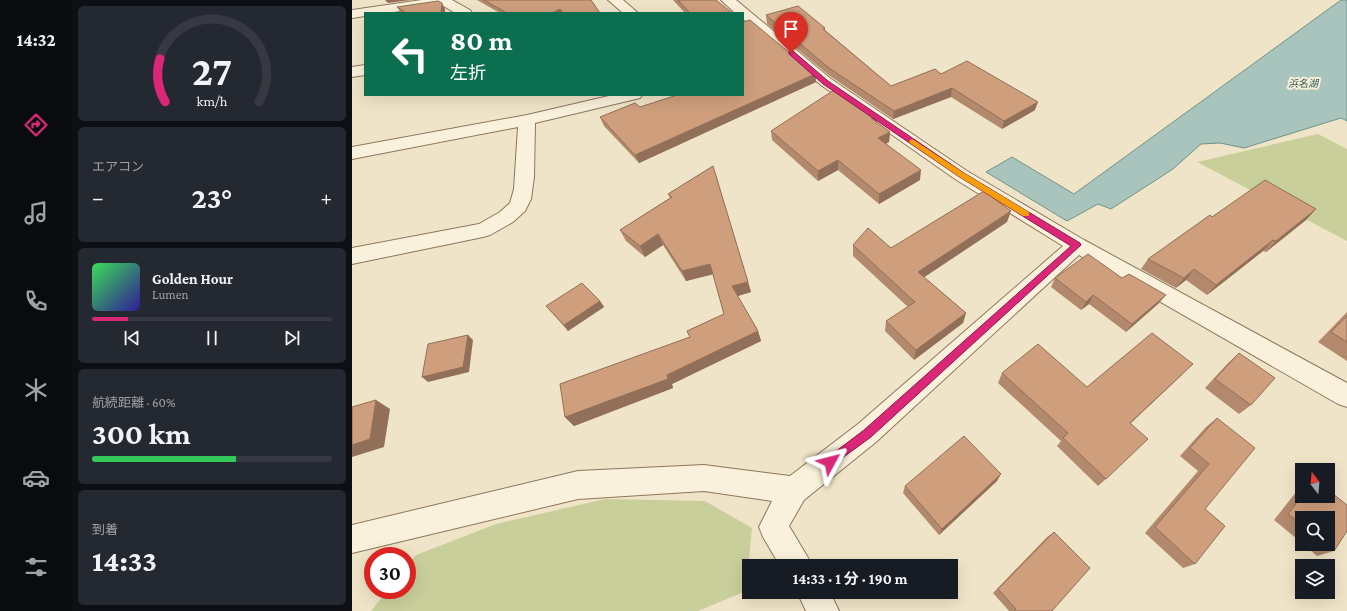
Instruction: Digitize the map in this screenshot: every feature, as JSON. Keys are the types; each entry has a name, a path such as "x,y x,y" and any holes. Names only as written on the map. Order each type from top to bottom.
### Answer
{"street":[{"path":"365,12 442,0 463,12"},
{"path":"615,0 630,12"},
{"path":"728,0 742,12"},
{"path":"352,14 364,12"},
{"path":"744,14 826,82 961,175 1077,245 1347,396"},
{"path":"352,72 364,70"},
{"path":"352,153 527,120 630,96"},
{"path":"352,256 483,230 500,222 519,206 524,191 527,120"},
{"path":"793,559 774,527 794,490 867,434 1077,245"},
{"path":"352,539 578,485 704,478 794,490"},
{"path":"816,599 824,611"}],"green space":[{"path":"1318,134 1347,149 1347,241 1197,162"},
{"path":"605,499 705,501 752,528 749,559 742,559 742,593 698,611 371,611 381,599 416,599 416,555 496,524"}],"water":[{"name":"浜名湖","path":"1341,0 1347,0 1347,121 1341,118 1244,148 1220,143 1201,144 1173,169 1111,209 1098,204 1067,221 986,172 1012,157 1074,194"}],"building":[{"path":"484,0 591,0 599,12 562,12 560,9 554,12 505,12"},
{"path":"678,0 716,0 731,12 689,12"},
{"path":"438,1 442,3 441,12 404,12 397,7"},
{"path":"798,6 891,86 935,69 941,74 967,61 1038,102 1004,121 952,88 894,111 829,68 766,15"},
{"path":"750,20 815,74 635,155 600,117 635,103 640,107 674,96 744,96 744,22"},
{"path":"837,88 877,116 871,118 890,132 878,138 921,170 879,194 838,160 818,171 771,131"},
{"path":"713,166 748,282 732,286 758,331 667,375 668,379 565,417 560,384 690,337 687,331 724,314 710,264 682,271 658,234 640,246 620,230 672,197 668,194"},
{"path":"1265,180 1316,209 1276,241 1273,240 1216,285 1194,269 1184,278 1148,259 1210,215 1212,217"},
{"path":"984,191 1011,211 918,272 966,313 916,350 886,321 915,302 853,245 868,228 891,248"},
{"path":"1088,254 1122,278 1129,274 1166,295 1132,324 1093,295 1086,302 1055,278"},
{"path":"582,283 600,301 564,325 546,306"},
{"path":"1347,316 1347,342 1331,332"},
{"path":"1152,333 1193,364 1130,423 1148,439 1106,479 1063,438 1068,433 1002,373 1038,344 1087,387"},
{"path":"468,335 463,367 422,377 428,344"},
{"path":"1239,353 1275,378 1251,405 1215,379"},
{"path":"376,400 370,439 352,445 352,407"},
{"path":"1217,418 1255,448 1205,509 1225,526 1195,564 1155,527 1209,464 1190,448"},
{"path":"964,436 1001,474 942,529 905,486"},
{"path":"1335,496 1347,505 1347,531 1335,549 1335,511 1295,511 1295,520 1288,514 1297,503 1335,503"},
{"path":"1054,532 1090,568 1052,611 1014,611 1016,609 998,589"}],"slow traffic":[{"path":"912,141 961,175 1026,214"}],"route":[{"path":"791,53 826,82 961,175 1077,245 867,434 830,462"}]}
